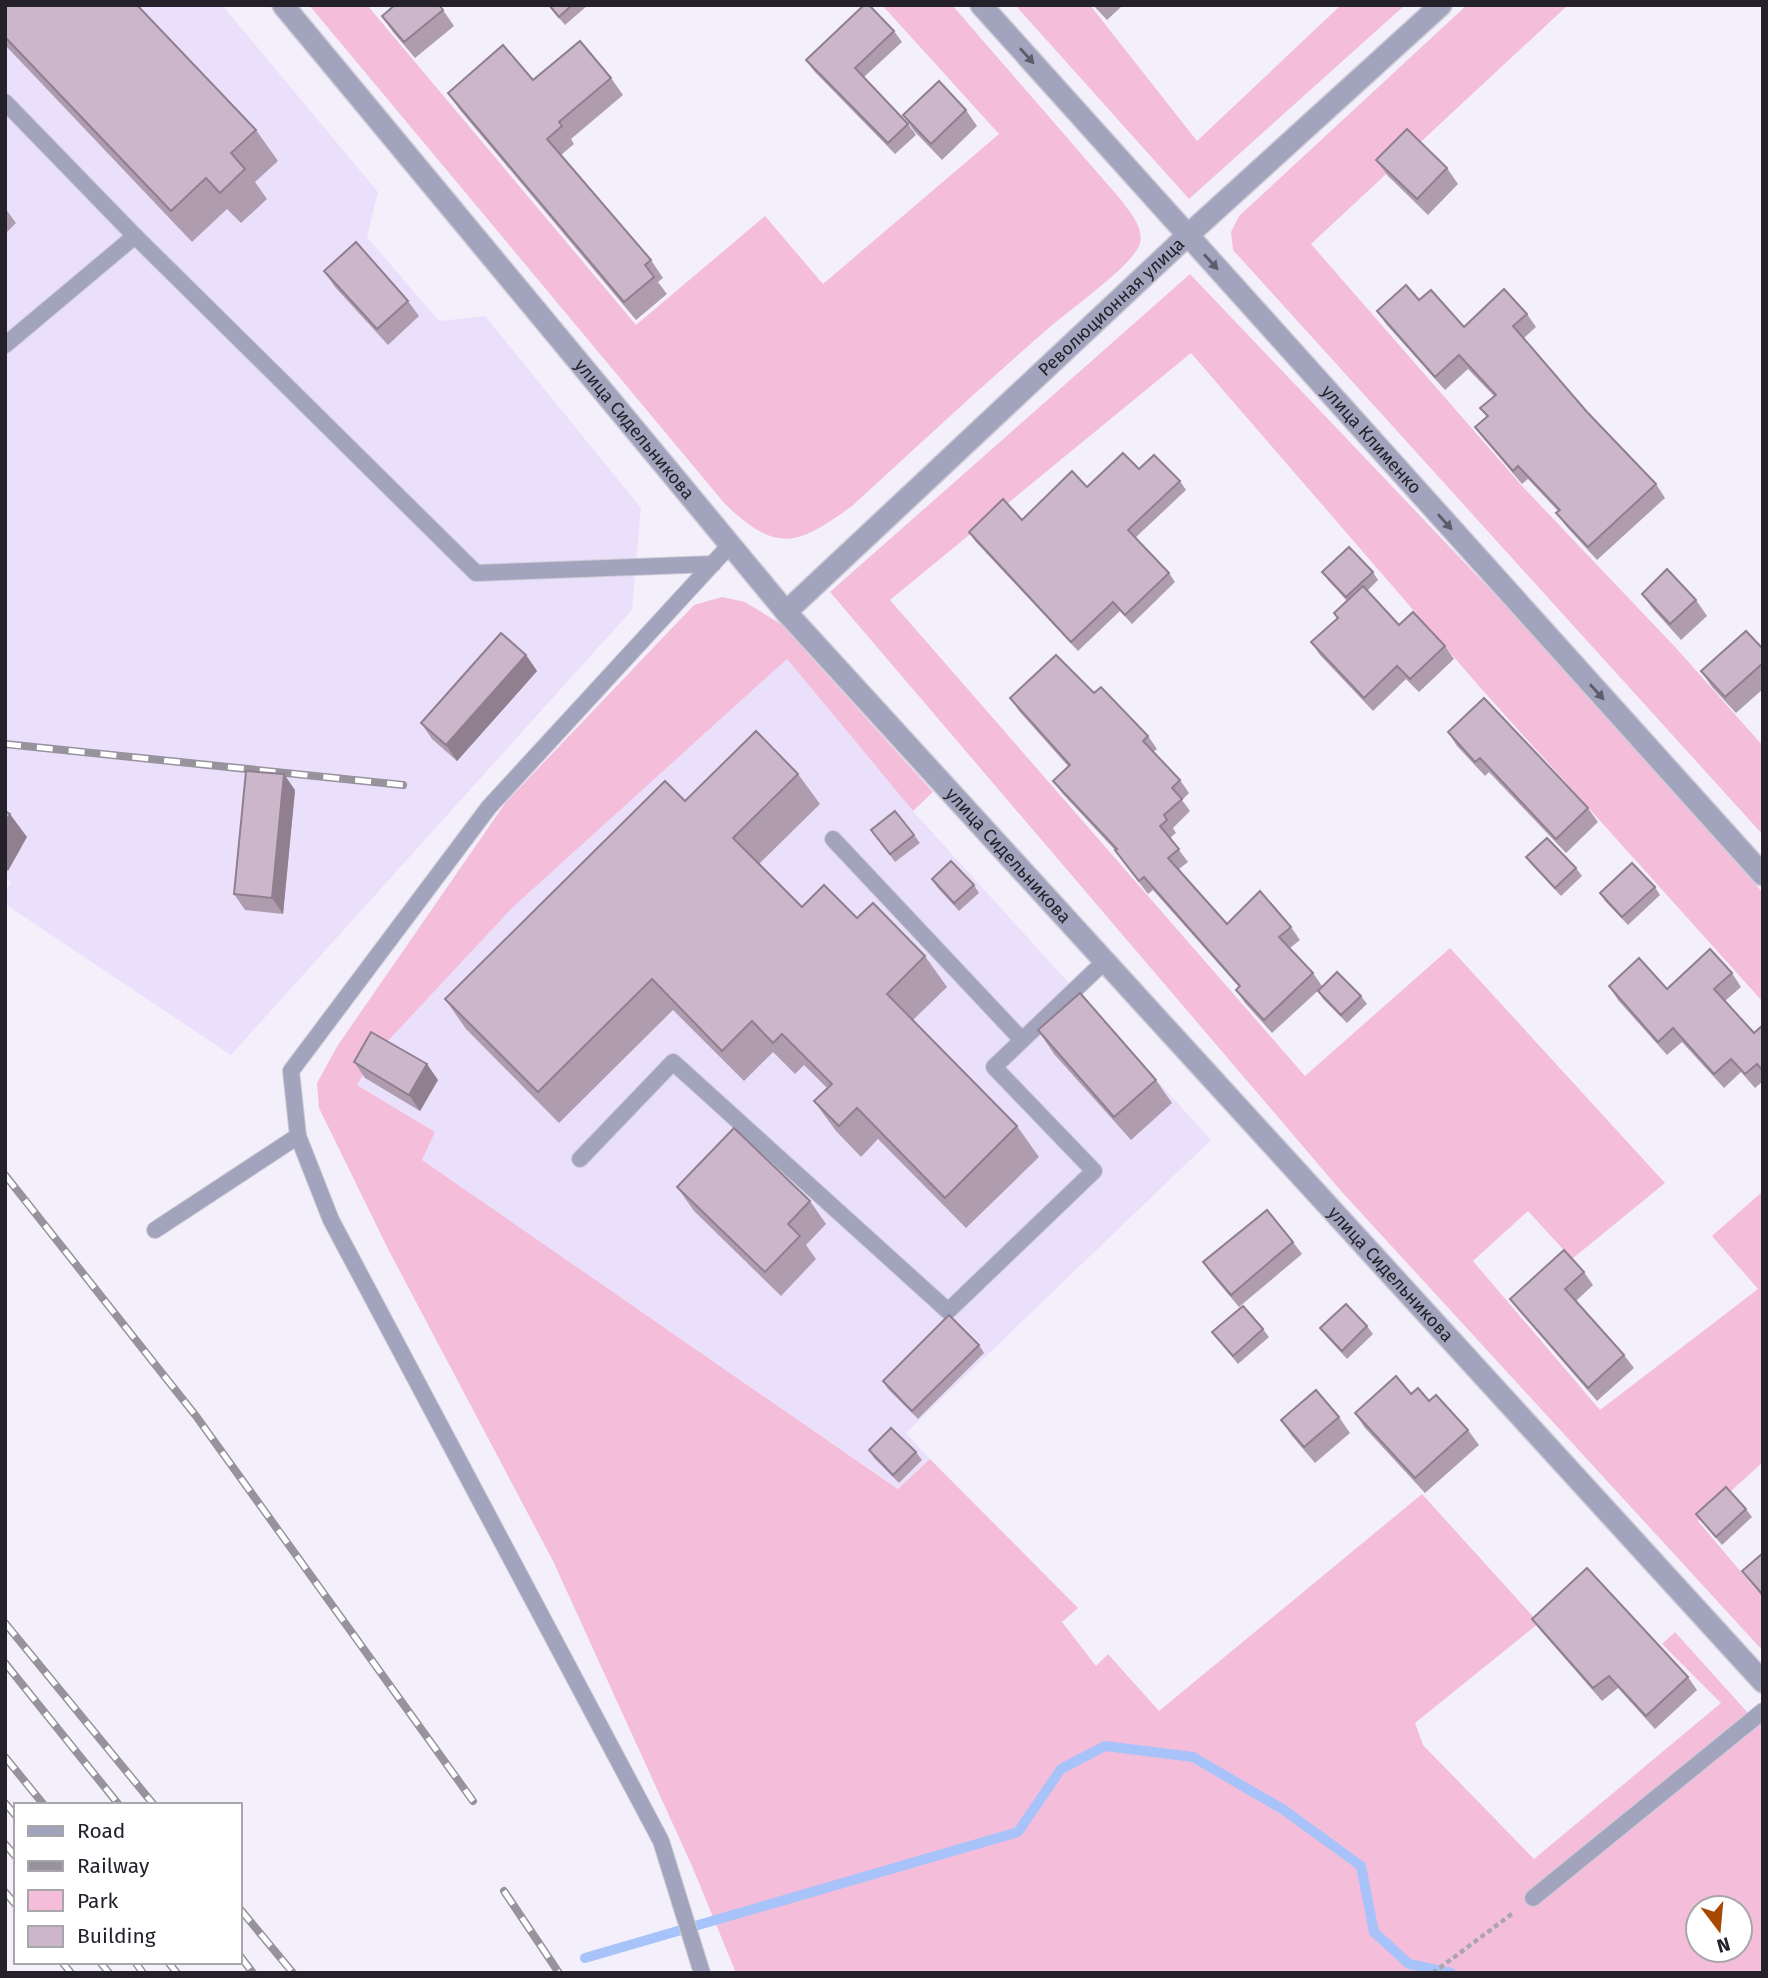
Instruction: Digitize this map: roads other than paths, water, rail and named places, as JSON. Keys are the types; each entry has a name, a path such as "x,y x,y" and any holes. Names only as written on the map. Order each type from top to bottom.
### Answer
{"street":[{"name":"улица Сидельникова","path":"283,5 786,612 1763,1682"},
{"name":"улица Клименко","path":"981,5 1763,876"},
{"name":"Революционная улица","path":"786,612 1187,236 1441,5"}],"lane":[{"path":"5,102 135,236 475,573 713,564"},
{"path":"5,345 135,236"},
{"path":"702,1973 662,1841 331,1220 298,1136 291,1070 489,807 730,545"},
{"path":"833,839 1022,1040"},
{"path":"580,1159 673,1062 948,1311 1094,1171 994,1067 1105,961"},
{"path":"156,1230 298,1136"},
{"path":"1533,1898 1763,1711"}],"waterway":[{"path":"585,1958 1018,1832 1061,1769 1105,1746 1193,1757 1284,1810 1361,1866 1374,1932 1409,1964 1451,1973"}],"railway":[{"path":"5,744 403,785"},
{"path":"5,1175 196,1416 473,1801"},
{"path":"5,1623 152,1803"},
{"path":"5,1663 117,1803"},
{"path":"5,1757 42,1803"},
{"path":"5,1803 14,1814"},
{"path":"5,1844 14,1855"},
{"path":"504,1891 559,1973"},
{"path":"5,1892 14,1903"},
{"path":"242,1911 293,1973"},
{"path":"242,1959 253,1973"},
{"path":"64,1964 71,1973"},
{"path":"102,1964 109,1973"},
{"path":"136,1964 143,1973"},
{"path":"170,1964 177,1973"}]}
